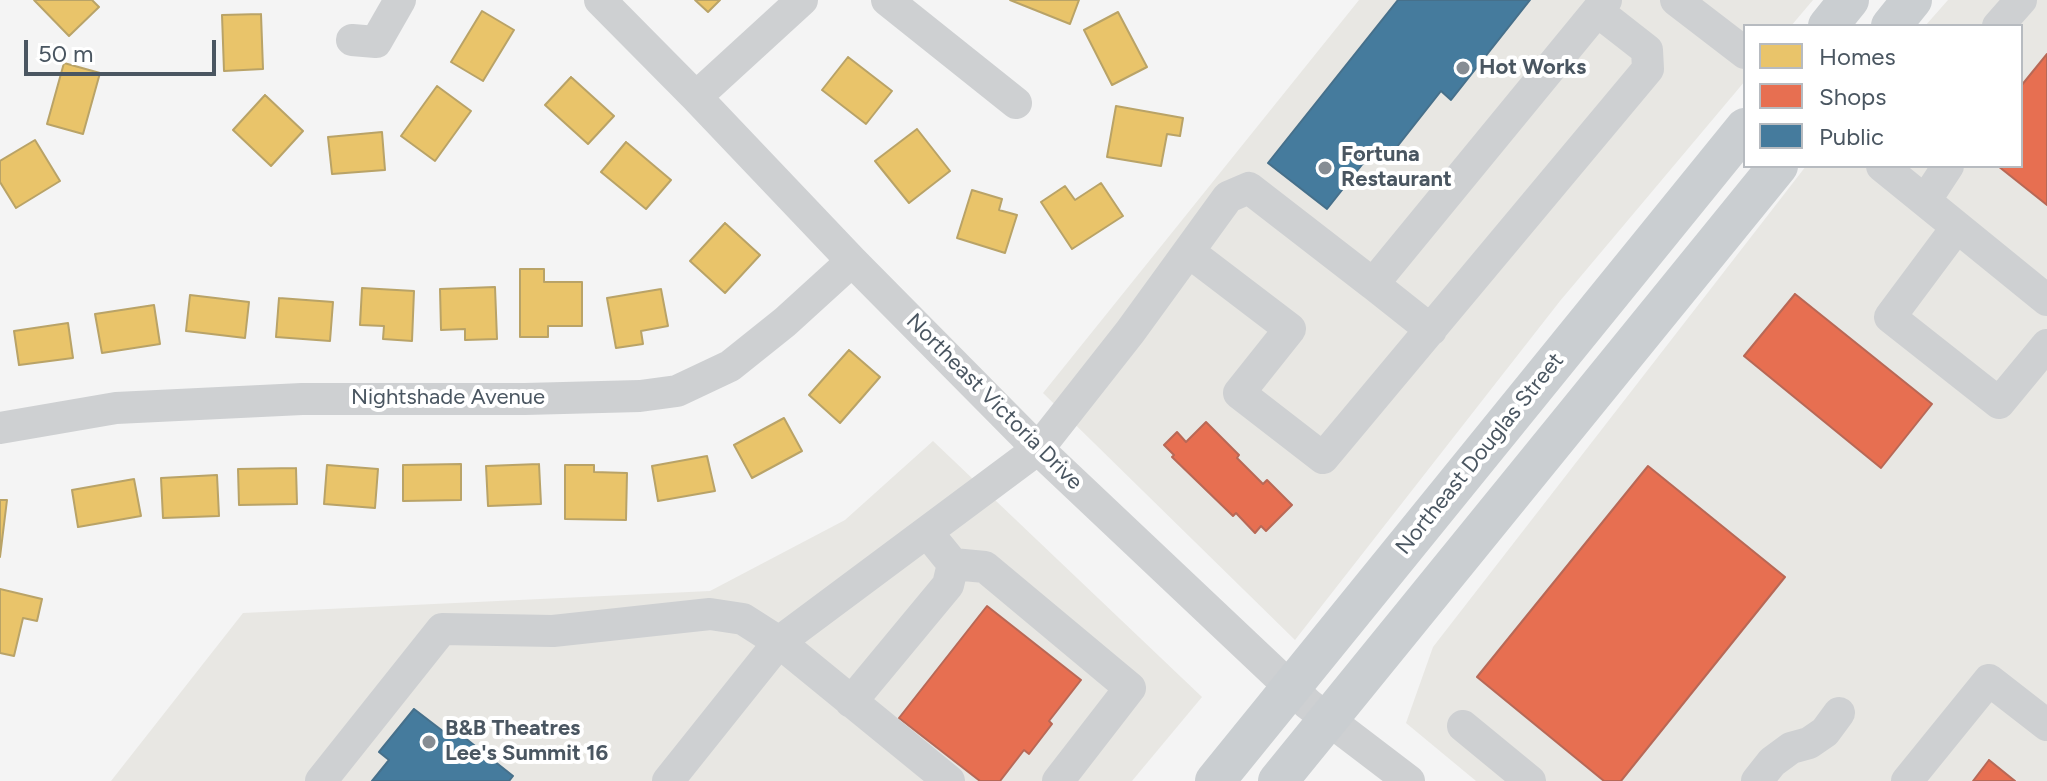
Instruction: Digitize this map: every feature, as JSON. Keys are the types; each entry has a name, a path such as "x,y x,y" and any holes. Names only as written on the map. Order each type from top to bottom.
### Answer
{"main road":[{"path":"1830,24 1849,0"},
{"path":"1893,24 1912,0"},
{"name":"Northeast Douglas Street","path":"1215,781 1743,130"},
{"path":"1278,781 1776,168"}],"street":[{"path":"352,40 376,42 400,0"},
{"name":"Northeast Victoria Drive","path":"600,0 1038,449 1291,689 1409,781"},
{"path":"696,97 802,0"},
{"path":"887,0 1016,103"},
{"path":"1676,0 1743,51"},
{"path":"2000,24 2021,0"},
{"path":"1189,252 1290,329 1239,393 1323,458 1648,69 1647,50 1602,6 1373,284"},
{"path":"1884,168 2047,300"},
{"path":"1925,201 1947,168"},
{"path":"668,781 779,642 1038,449 1228,197 1249,188 1431,330"},
{"path":"1957,227 1890,317 1999,403 2047,345"},
{"name":"Nightshade Avenue","path":"0,428 116,408 302,399 640,396 677,391 730,366 785,322 852,261"},
{"path":"927,532 953,564 985,567 1130,688 1058,781"},
{"path":"851,702 948,585 953,564"},
{"path":"321,781 442,629 553,631 710,614 743,619 779,642 949,781"},
{"path":"1907,781 1989,680 2047,725"},
{"path":"1757,781 1772,762 1791,748 1809,743 1825,732 1839,713"},
{"path":"1463,726 1530,781"}],"shaded area":[{"path":"1359,0 1813,0 1793,24 1743,24 1743,83 1560,301 1295,640 1043,393"},
{"path":"1948,0 2047,0 2047,781 1476,781 1406,723 1433,647 1804,168 2023,168 2023,24 1927,24"},
{"path":"933,441 1202,697 1132,781 111,781 243,613 710,591 845,520"}],"building: Homes":[{"path":"34,0 92,0 99,7 69,36"},
{"path":"695,0 720,0 708,12"},
{"path":"1010,0 1079,0 1070,24"},
{"path":"482,11 514,30 483,81 451,62"},
{"path":"1118,12 1147,67 1112,85 1084,30"},
{"path":"261,14 263,69 224,71 222,15"},
{"path":"848,57 892,91 866,124 822,90"},
{"path":"64,63 100,73 83,134 47,124"},
{"path":"571,77 614,116 588,144 545,105"},
{"path":"437,86 471,111 435,161 401,136"},
{"path":"265,95 303,131 271,166 233,130"},
{"path":"1116,106 1183,118 1180,136 1167,134 1161,166 1107,157"},
{"path":"917,129 950,171 909,203 875,161"},
{"path":"382,132 385,170 332,174 328,137"},
{"path":"35,140 60,181 16,208 0,182 0,161"},
{"path":"626,142 671,180 646,209 601,172"},
{"path":"1101,183 1123,216 1072,249 1041,202 1065,186 1075,200"},
{"path":"972,190 1002,199 999,210 1017,215 1005,253 957,238"},
{"path":"725,223 760,255 725,293 690,261"},
{"path":"520,269 544,269 544,282 582,282 582,326 548,326 548,337 520,337"},
{"path":"495,287 497,339 465,340 465,329 441,330 440,289"},
{"path":"362,288 414,291 412,341 383,339 384,326 360,325"},
{"path":"661,289 668,326 641,331 643,344 616,348 607,298"},
{"path":"190,295 249,302 245,338 186,331"},
{"path":"279,298 333,302 330,341 276,337"},
{"path":"154,305 160,344 102,353 95,314"},
{"path":"68,323 73,358 19,365 14,331"},
{"path":"849,350 880,377 840,423 809,395"},
{"path":"784,418 802,451 752,478 734,445"},
{"path":"707,456 715,491 658,501 652,466"},
{"path":"461,464 461,500 403,501 403,465"},
{"path":"539,464 541,504 488,506 486,466"},
{"path":"327,465 378,469 375,508 324,504"},
{"path":"565,465 594,465 594,472 627,473 626,520 565,519"},
{"path":"296,468 297,504 239,505 238,469"},
{"path":"217,475 219,516 163,518 161,478"},
{"path":"134,479 141,516 78,527 72,490"},
{"path":"0,500 7,500 0,557"},
{"path":"0,589 42,599 37,621 23,618 14,656 0,653"}],"building: Shops":[{"path":"2047,54 2047,205 2001,168 2023,168 2023,84"},
{"path":"1795,294 1932,404 1881,468 1744,356"},
{"path":"1206,422 1263,484 1267,480 1292,505 1266,531 1261,526 1255,533 1236,513 1233,516 1172,457 1174,455 1164,445 1177,432 1186,442"},
{"path":"1648,466 1785,577 1621,781 1604,781 1477,677"},
{"path":"987,606 1081,680 1049,721 1052,724 1029,754 1024,750 1000,781 980,781 899,718"},
{"path":"1989,760 2015,781 1973,781"}],"building: Public":[{"path":"1398,0 1530,0 1451,100 1441,91 1389,157 1376,147 1327,209 1268,163"},
{"name":"B&B Theatres Lee's Summit 16","path":"414,709 444,732 450,726 513,776 509,781 372,781 389,760 379,752"}],"place":[{"name":"Hot Works","path":"1463,68"},
{"name":"Fortuna Restaurant","path":"1325,168"},
{"name":"B&B Theatres Lee's Summit 16","path":"429,742"}]}
